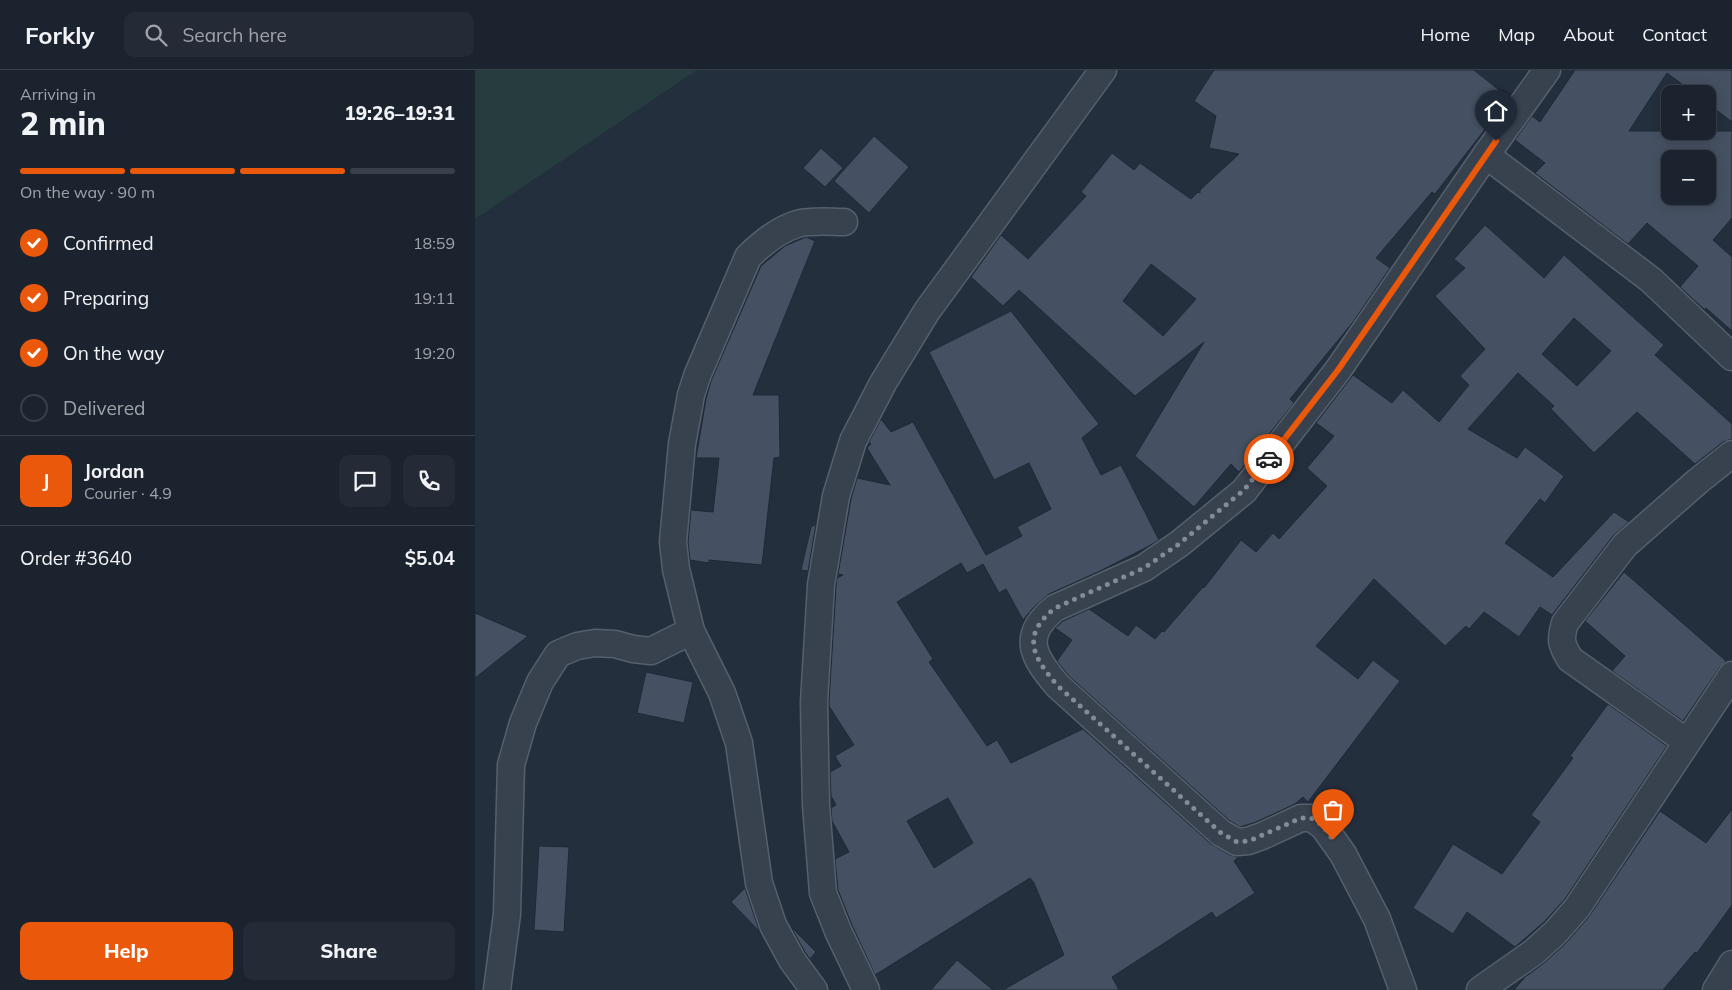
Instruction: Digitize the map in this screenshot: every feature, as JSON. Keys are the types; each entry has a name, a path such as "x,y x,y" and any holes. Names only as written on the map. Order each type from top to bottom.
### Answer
{"street":[{"path":"866,990 838,931 823,893 816,805 814,702 821,585 836,496 853,442 883,382 927,311 1103,70"},
{"path":"1403,990 1377,919 1343,854 1323,826 1311,818 1301,818 1249,841 1237,842 1221,833 1058,686 1041,666 1034,649 1035,630 1043,617 1055,608 1144,568 1179,544 1244,490 1338,370 1547,70"},
{"path":"1486,155 1651,280 1732,357"},
{"path":"814,990 792,960 773,925 759,882 739,743 723,693 691,631 676,570 673,542 682,444 697,376 748,256 762,242 797,224 844,222"},
{"path":"1687,742 1570,659 1562,645 1562,634 1565,623 1625,545 1699,480 1732,454"},
{"path":"497,990 507,914 511,766 523,723 540,682 558,654 577,646 595,643 615,644 651,651 691,631"},
{"path":"1480,990 1534,952 1555,933 1577,908 1732,675"},
{"path":"1716,990 1732,964"}],"green space":[{"path":"475,70 697,70 475,219"}],"building":[{"path":"1214,70 1474,70 1509,98 1435,194 1432,192 1376,258 1390,268 1353,322 1290,399 1294,403 1239,472 1231,464 1194,507 1135,456 1204,342 1135,396 1019,290 1003,306 971,277 1001,235 1028,259 1086,196 1081,192 1112,153 1134,170 1140,163 1191,199 1198,192 1200,193 1200,190 1239,154 1209,148 1216,116 1194,101","holes":["1151,264 1196,299 1163,336 1123,301"]},
{"path":"1575,70 1732,70 1732,122 1716,110 1716,85 1683,85 1667,73 1629,131 1661,131 1661,140 1716,140 1716,131 1732,131 1732,218 1713,240 1732,257 1732,331 1680,287 1698,266 1647,223 1628,244 1535,173 1545,163 1515,140 1532,116 1540,122"},
{"path":"874,136 909,167 869,213 834,181"},
{"path":"821,148 843,168 825,187 803,168"},
{"path":"1485,225 1544,278 1564,255 1664,345 1655,355 1732,424 1732,439 1723,442 1695,464 1637,412 1594,453 1551,409 1554,406 1518,373 1468,429 1517,458 1525,447 1564,476 1545,503 1540,499 1505,543 1553,577 1614,512 1629,522 1613,536 1552,615 1540,607 1519,637 1484,612 1469,629 1466,626 1445,646 1374,579 1316,646 1358,679 1373,660 1400,681 1308,802 1303,797 1295,804 1256,822 1240,827 1230,821 1069,676 1057,661 1072,640 1055,628 1063,621 1089,609 1128,636 1136,625 1155,639 1162,631 1164,632 1204,588 1241,540 1256,552 1273,533 1279,539 1327,486 1307,468 1334,436 1316,423 1353,375 1392,403 1403,390 1439,422 1469,385 1460,376 1485,349 1435,296 1465,268 1454,259","holes":["1574,318 1611,351 1577,386 1542,354"]},
{"path":"806,237 815,241 753,395 779,395 780,457 774,458 762,565 709,560 709,563 690,560 688,542 691,510 713,512 719,458 696,458 711,381 761,266 785,246"},
{"path":"1011,311 1099,424 1082,438 1101,475 1121,465 1159,540 1100,571 1049,594 1023,620 1006,589 999,593 983,564 967,573 961,563 897,602 933,659 929,662 987,746 997,740 1011,763 1083,729 1211,844 1230,855 1238,857 1234,861 1255,893 1216,918 1212,912 1112,977 1119,990 1003,990 1064,955 1034,883 1030,878 875,975 838,890 835,859 849,852 832,821 831,808 836,805 831,796 830,772 841,766 835,756 854,745 829,706 836,587 837,578 843,575 838,574 851,499 857,478 890,485 867,448 871,444 869,442 881,419 891,432 913,422 986,555 1022,536 1017,527 1051,509 1029,463 994,480 929,352","holes":["948,798 973,843 934,868 907,821"]},
{"path":"816,524 808,571 801,570 811,527"},
{"path":"1624,572 1726,661 1683,721 1612,671 1625,656 1585,621"},
{"path":"475,613 528,636 475,678"},
{"path":"646,672 693,682 684,723 637,713"},
{"path":"1608,704 1667,746 1565,899 1544,922 1515,947 1467,912 1453,934 1413,908 1453,844 1502,874 1540,822 1531,815 1573,758 1570,756"},
{"path":"1732,809 1732,905 1697,953 1695,952 1663,990 1514,990 1525,977 1565,944 1588,918 1660,811 1706,843"},
{"path":"539,846 569,847 564,932 534,930"},
{"path":"745,888 759,930 759,931 731,902"},
{"path":"791,927 816,952 810,959 805,952"},
{"path":"957,960 993,990 931,990"}],"way so far":[{"path":"1269,459 1244,490 1179,544 1144,568 1055,608 1043,617 1035,630 1034,649 1041,666 1058,686 1221,833 1237,842 1249,841 1301,818 1311,818 1323,826 1333,840"}],"route":[{"path":"1269,459 1338,370 1496,141"}]}
